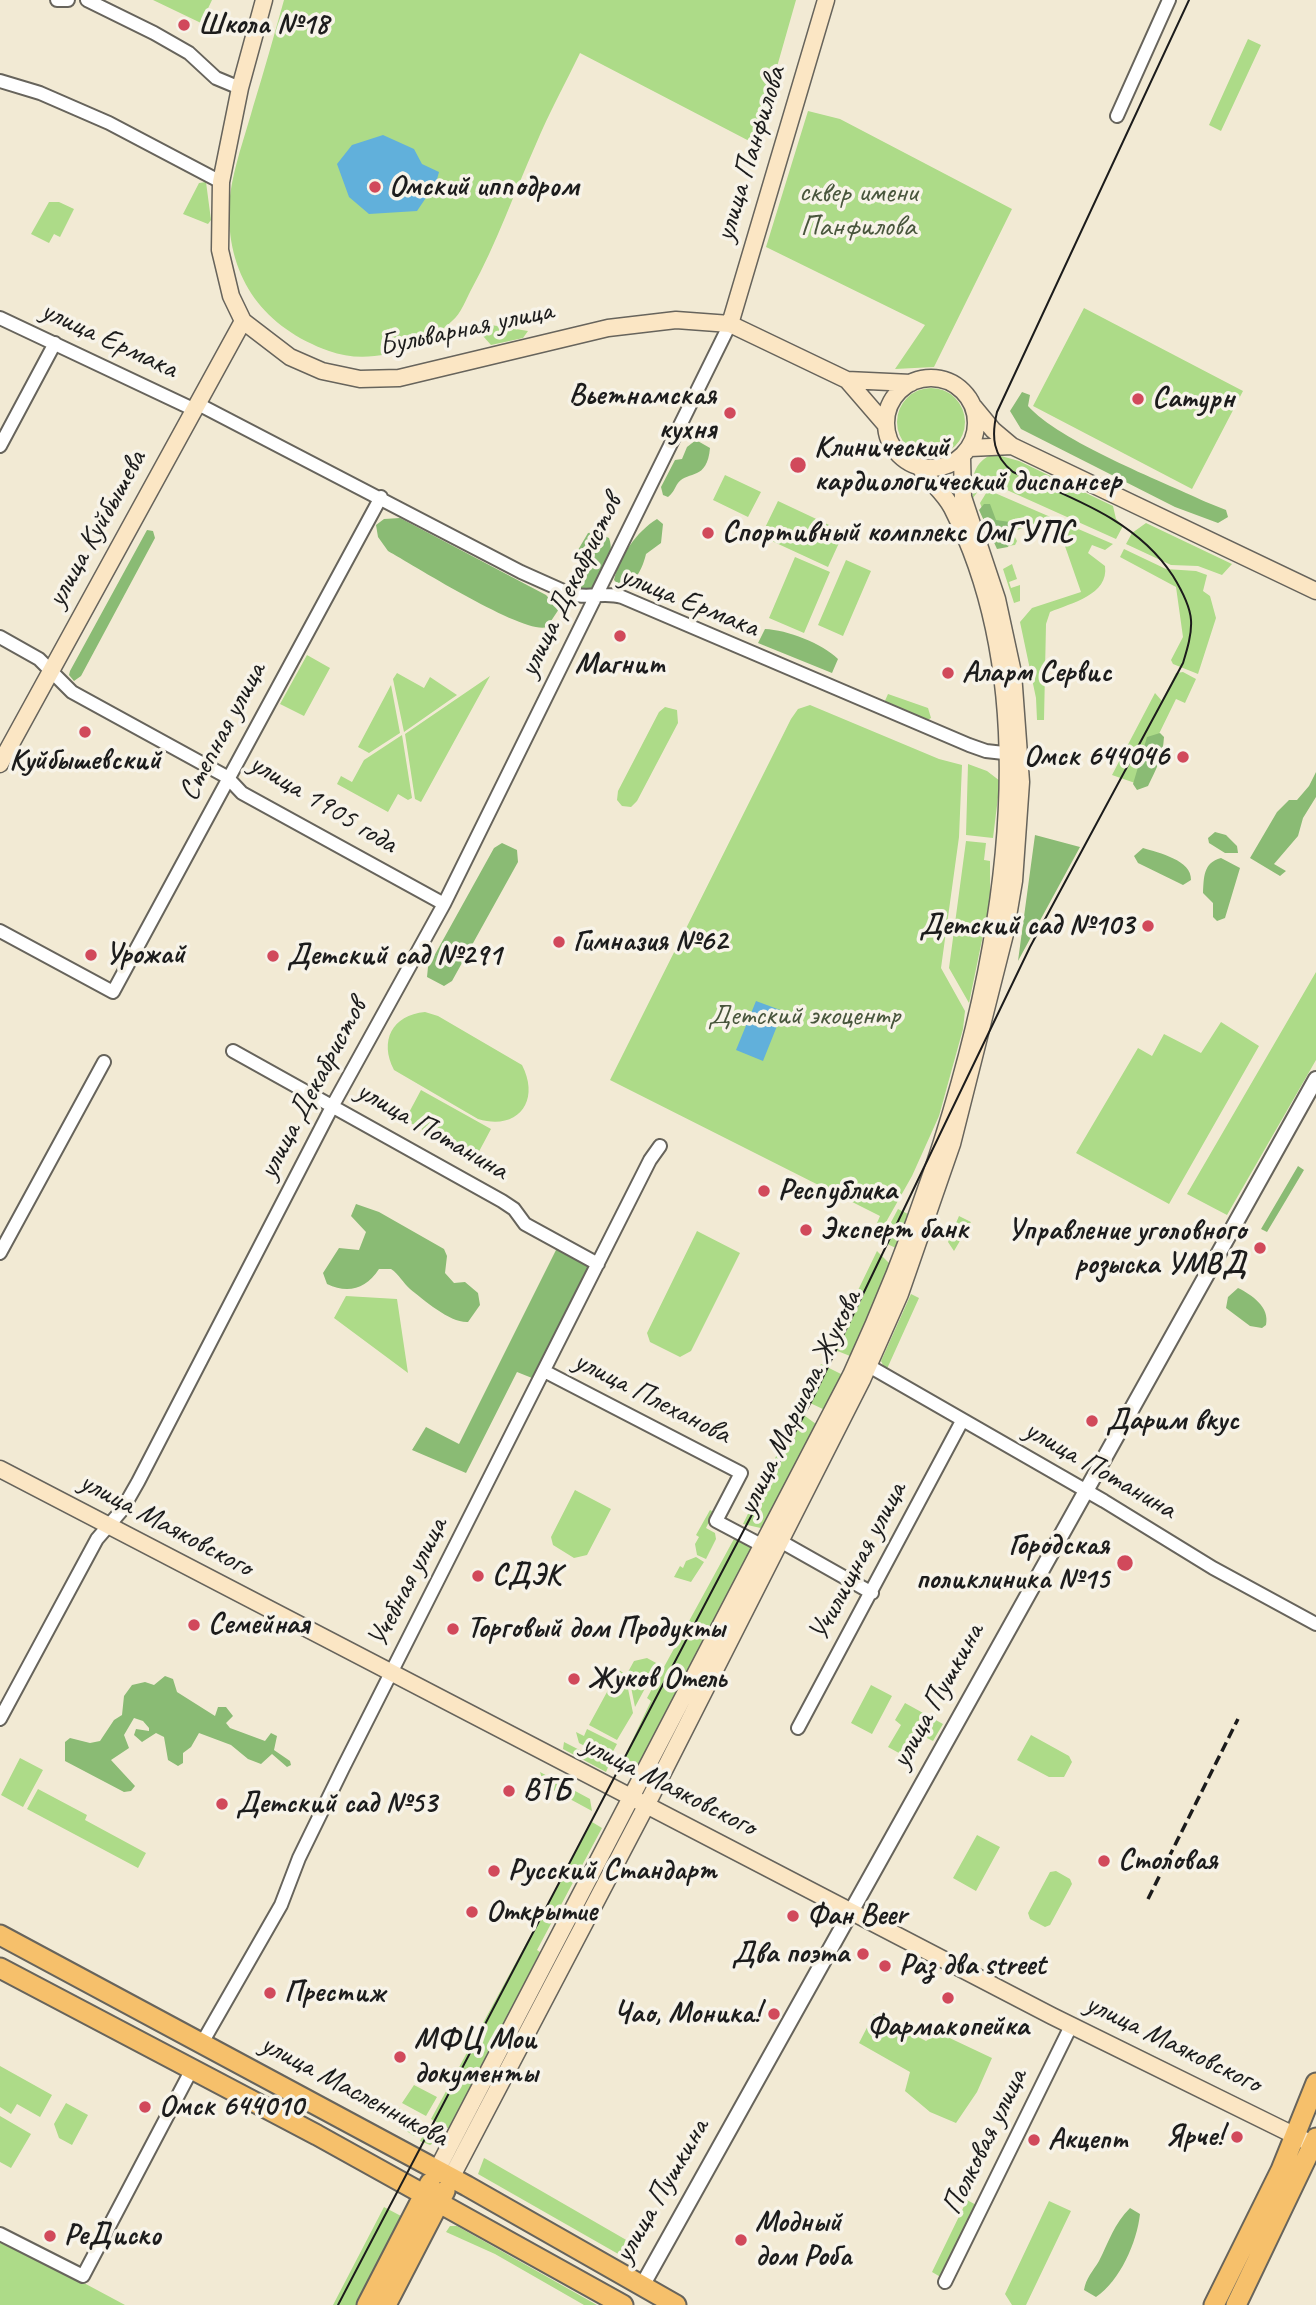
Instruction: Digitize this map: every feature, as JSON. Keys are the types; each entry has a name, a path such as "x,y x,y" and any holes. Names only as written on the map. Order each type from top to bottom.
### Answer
{"main road":[{"name":"Бульварная улица","path":"264,0 240,88 221,182 220,250 231,296 243,321 290,357 322,371 360,379 399,378 550,340 649,321 730,324 847,380 911,383"},
{"name":"улица Панфилова","path":"730,324 826,0"},
{"name":"улица Куйбышева","path":"0,764 243,321"},
{"path":"1012,446 966,453 938,469 919,466 906,461 893,448 885,424 888,407 897,393 911,383 940,379 954,384 966,394 993,430 1012,446 1316,591"},
{"name":"Бульварная улица","path":"847,380 885,424"},
{"path":"966,453 976,433 974,407"},
{"name":"улица Маршала Жукова","path":"444,2174 646,1806 863,1363 919,1211 968,1043 1002,879 1015,754 1013,673 1003,621 963,497 966,453"},
{"name":"улица Маршала Жукова","path":"919,466 950,504 986,602 1015,754"},
{"name":"улица Маяковского","path":"0,1469 1071,2026 1310,2141"},
{"name":"улица Маршала Жукова","path":"367,2305 432,2197 631,1798 772,1546"},
{"name":"улица Масленникова","path":"0,1935 444,2174 676,2305"},
{"path":"39,1989 52,1979 53,1963"},
{"name":"улица Масленникова","path":"0,1968 432,2197 623,2305"},
{"path":"185,2065 202,2043"},
{"path":"1236,2305 1310,2141 1316,2083"},
{"path":"1214,2305 1310,2141"},
{"name":"улица Маршала Жукова","path":"386,2305 432,2197"},
{"path":"569,2274 581,2266 582,2252"},
{"name":"улица Пушкина","path":"632,2305 642,2286"}],"street":[{"path":"57,0 68,0"},
{"path":"87,0 189,53 216,78 240,88"},
{"path":"1117,116 1169,0"},
{"path":"0,67 0,73"},
{"path":"0,81 40,93 109,123 221,182"},
{"name":"улица Ермака","path":"0,318 196,407 381,497 530,576 576,597 609,593 627,599 969,745 1015,754"},
{"name":"улица Декабристов","path":"0,1719 67,1592 108,1526 122,1510 146,1467 333,1105 444,904 730,324"},
{"path":"0,446 55,343"},
{"name":"Степная улица","path":"0,931 113,992 227,777 381,497"},
{"name":"улица 1905 года","path":"0,637 38,659 72,692 227,777 242,793 444,904"},
{"name":"улица Потанина","path":"233,1051 502,1201 525,1224 598,1264"},
{"path":"0,1253 104,1062"},
{"name":"улица Пушкина","path":"642,2286 1316,1079"},
{"name":"Учебная улица","path":"202,2043 281,1905 299,1858 374,1707 650,1160 660,1146"},
{"name":"улица Потанина","path":"863,1363 1085,1490 1213,1568 1316,1624"},
{"name":"улица Плеханова","path":"544,1371 741,1473 716,1521 772,1546"},
{"name":"Училищная улица","path":"798,1728 962,1421"},
{"path":"772,1546 872,1593"},
{"name":"Полковая улица","path":"945,2282 1071,2026"},
{"path":"0,2234 83,2276 185,2065"}],"green space":[{"path":"153,0 212,0 201,23"},
{"name":"Омский ипподром","path":"284,0 796,0 755,144 580,53 541,132 489,254 458,314 439,331 410,347 377,356 361,357 329,351 306,341 269,315 243,279 230,235 232,184"},
{"path":"1248,39 1261,45 1221,131 1209,125"},
{"name":"сквер имени Панфилова","path":"808,111 840,119 1012,209 934,367 895,369 925,325 766,247"},
{"path":"206,182 211,220 208,224 183,214 199,183"},
{"path":"49,202 59,202 74,209 60,237 54,234 49,243 31,234"},
{"name":"Сатурн","path":"1084,308 1243,391 1192,489 1033,406"},
{"path":"488,325 528,331 523,338 491,345 483,336"},
{"path":"931,388 944,391 955,398 962,409 965,422 962,435 955,446 944,453 931,456 918,453 907,446 900,435 897,422 900,409 907,398 918,391"},
{"path":"1022,392 1030,395 1028,406 1063,433 1112,459 1226,510 1228,517 1218,523 1175,507 1021,429 1010,411"},
{"path":"696,440 710,448 705,466 697,473 682,479 668,497 663,495 661,487 675,460 682,459 687,447"},
{"path":"994,454 1019,461 1113,506 1116,519 1123,526 1116,539 998,486 983,487 973,498 975,472 982,461"},
{"path":"725,475 761,492 748,517 713,500"},
{"path":"988,490 1113,544 1105,550 1092,545 1088,553 1105,566 1105,576 1095,591 1050,612 1046,624 1044,720 1037,720 1036,698 1020,622 1032,608 1081,592 1059,529 1043,528 1039,522 1012,532 1017,541 1015,545 999,547 995,543 980,503"},
{"path":"778,501 844,532 828,567 761,536"},
{"path":"984,504 990,504 996,520 1010,522 1012,539 1008,547 997,549 979,510"},
{"path":"400,518 546,595 559,609 547,627 535,627 494,611 444,584 388,551 378,537 376,525 384,519"},
{"path":"657,519 663,524 661,543 646,554 635,579 621,587 614,580 625,554 642,531"},
{"path":"1146,523 1232,564 1222,575 1198,566 1171,565 1126,544 1132,533"},
{"path":"147,530 153,531 155,538 81,676 74,681 69,675 70,671"},
{"path":"595,532 609,538 609,561 602,576 586,592 579,590 594,556 589,553 584,560 578,559 578,550 588,533"},
{"path":"1124,549 1166,569 1196,571 1207,575 1203,591 1210,596 1216,618 1198,674 1173,664 1171,660 1183,637 1176,587 1120,557"},
{"path":"795,557 830,572 804,633 769,618"},
{"path":"846,560 871,571 843,636 818,625"},
{"path":"1012,564 1017,579 1009,582 1011,588 1020,585 1020,601 1014,603 1003,569"},
{"path":"765,629 794,635 831,653 838,659 832,673 758,643"},
{"path":"307,655 330,668 304,716 280,704"},
{"path":"1183,672 1196,679 1185,703 1176,699 1135,783 1112,775 1155,693 1162,701 1176,673"},
{"path":"397,673 424,688 430,677 457,695 404,732 393,679"},
{"path":"490,676 421,802 415,799 405,734"},
{"path":"391,685 400,733 369,753 358,747"},
{"path":"888,694 928,708 931,718 924,722 884,703"},
{"name":"Детский экоцентр","path":"810,705 939,759 962,765 959,837 941,968 965,1011 963,1029 939,1116 912,1176 877,1238 874,1230 880,1216 610,1080 791,719 798,709"},
{"path":"665,707 677,710 678,723 637,801 631,807 622,806 617,800 618,791 659,712"},
{"path":"1160,733 1164,737 1161,757 1148,786 1137,790 1133,784 1147,737"},
{"path":"402,735 412,798 408,800 398,794 388,812 337,784 341,776 352,782 364,760"},
{"path":"968,764 987,771 1000,781 993,838 966,835"},
{"path":"1316,772 1316,797 1303,818 1298,836 1274,864 1286,871 1280,876 1250,858 1277,812 1289,800 1297,800"},
{"path":"1215,832 1226,835 1237,846 1238,853 1225,853 1209,843 1208,838"},
{"path":"1035,835 1080,847 1018,961"},
{"path":"966,841 986,843 984,860 990,861 990,901 969,1003 949,968"},
{"path":"502,843 517,850 518,862 452,981 444,986 427,977 428,967 494,848"},
{"path":"1143,848 1180,862 1190,873 1191,880 1183,885 1138,863 1134,856"},
{"path":"1221,858 1240,868 1225,918 1217,921 1213,917 1213,903 1203,893 1203,887 1208,867"},
{"path":"1316,972 1316,1060 1227,1215 1187,1194"},
{"path":"425,1012 438,1016 522,1065 529,1091 522,1110 504,1121 478,1119 394,1070 388,1049 392,1031 404,1018"},
{"path":"1221,1022 1259,1046 1169,1204 1076,1153 1138,1048 1152,1056 1164,1034 1201,1053"},
{"path":"421,1090 491,1129 475,1159 405,1120"},
{"path":"1298,1166 1304,1170 1267,1232 1261,1229"},
{"path":"356,1204 379,1212 444,1249 447,1256 445,1273 454,1283 465,1282 478,1293 480,1305 468,1322 453,1319 438,1310 410,1289 391,1269 379,1269 368,1281 356,1288 342,1289 327,1284 323,1273 339,1248 359,1250 366,1232 351,1216"},
{"path":"898,1209 912,1216 900,1250 881,1241"},
{"path":"959,1216 971,1222 954,1251 948,1242"},
{"path":"697,1231 740,1253 691,1351 680,1357 650,1342 647,1333"},
{"path":"559,1244 595,1265 537,1380 517,1372 466,1473 412,1450 426,1427 459,1444"},
{"path":"877,1251 892,1266 855,1358 830,1348"},
{"path":"1238,1288 1263,1307 1267,1319 1262,1328 1250,1326 1226,1308 1228,1297"},
{"path":"911,1294 919,1298 886,1371 881,1361"},
{"path":"346,1296 397,1299 408,1373 334,1318"},
{"path":"821,1364 845,1376 827,1411 808,1402 801,1413 820,1427 765,1529 743,1524"},
{"path":"575,1490 611,1509 587,1555 574,1558 553,1545 551,1537"},
{"path":"710,1510 714,1512 706,1528 715,1533 716,1539 706,1559 697,1555 695,1544 699,1537 696,1535"},
{"path":"735,1537 749,1541 753,1548 640,1773 621,1764 651,1701 647,1698"},
{"path":"696,1557 704,1562 691,1582 674,1577 680,1566 683,1568 686,1561"},
{"path":"647,1658 658,1664 635,1707 628,1672 634,1661"},
{"path":"619,1670 625,1674 633,1713 617,1740 589,1725"},
{"path":"165,1676 173,1679 177,1692 215,1716 218,1707 226,1707 233,1716 226,1723 230,1728 265,1741 271,1733 277,1736 274,1750 290,1761 291,1765 287,1767 272,1754 261,1764 248,1759 231,1745 199,1733 191,1747 183,1753 183,1763 178,1766 168,1760 164,1737 156,1733 142,1742 134,1735 136,1729 149,1731 149,1728 143,1721 134,1718 124,1735 129,1748 111,1760 135,1786 131,1791 124,1792 65,1761 65,1742 70,1738 90,1743 100,1741 114,1720 122,1715 124,1696 132,1685 145,1682 154,1685"},
{"path":"871,1685 892,1696 872,1734 851,1723"},
{"path":"905,1703 943,1724 933,1741 921,1735 908,1758 888,1747 901,1725 895,1720"},
{"path":"587,1729 617,1744 609,1759 579,1743 576,1732 584,1736"},
{"path":"1031,1735 1069,1756 1072,1762 1064,1777 1049,1777 1017,1760"},
{"path":"564,1742 609,1765 606,1772 563,1749"},
{"path":"20,1758 43,1770 23,1807 1,1795"},
{"path":"540,1772 590,1799 592,1811 544,1785"},
{"path":"38,1789 87,1815 85,1820 146,1853 138,1868 27,1809"},
{"path":"592,1822 602,1828 537,1950 540,1952 524,1984 521,1997 451,2130 431,2119"},
{"path":"977,1835 1000,1847 976,1891 953,1878"},
{"path":"1056,1871 1070,1879 1072,1884 1050,1925 1045,1927 1030,1919 1028,1913 1050,1872"},
{"path":"874,2014 926,2041 939,2033 992,2058 977,2092 956,2123 930,2112 905,2091 910,2072 859,2043"},
{"path":"0,2066 52,2095 40,2117 17,2104 11,2114 0,2107"},
{"path":"414,2085 437,2097 426,2116 402,2103"},
{"path":"66,2103 88,2115 72,2145 59,2138 54,2124"},
{"path":"399,2108 422,2122 414,2136 396,2124"},
{"path":"0,2116 31,2134 11,2168 0,2162"},
{"path":"429,2124 447,2136 430,2145 420,2141"},
{"path":"484,2158 635,2245 620,2255 478,2174"},
{"path":"967,2200 980,2207 944,2279 932,2272"},
{"path":"1049,2201 1071,2211 1026,2305 1012,2305 1005,2294"},
{"path":"384,2207 401,2216 359,2305 333,2305"},
{"path":"1130,2208 1140,2214 1131,2248 1113,2281 1096,2297 1084,2290 1086,2282 1116,2227"},
{"path":"450,2226 457,2226 597,2305 584,2305 495,2254 446,2232"},
{"path":"0,2238 125,2305 0,2305"}],"water":[{"path":"383,135 414,149 422,164 439,172 436,183 417,211 369,214 349,197 337,164 352,145"},
{"path":"756,1001 783,1011 763,1061 736,1050"}],"tram line":[{"path":"338,2305 813,1398 1030,947 1183,663 1190,636 1190,614 1179,586 1158,557 1122,525 1102,513 1013,472 998,453 994,430 997,412 1189,0"}],"railway":[{"path":"1148,1899 1238,1719"}],"place":[{"name":"Школа №18","path":"184,25"},
{"name":"Омский ипподром","path":"375,187"},
{"name":"Сатурн","path":"1138,399"},
{"name":"Вьетнамская кухня","path":"730,413"},
{"name":"Клинический кардиологический диспансер","path":"798,465"},
{"name":"Спортивный комплекс ОмГУПС","path":"708,533"},
{"name":"Магнит","path":"620,636"},
{"name":"Аларм Сервис","path":"948,673"},
{"name":"Куйбышевский","path":"85,732"},
{"name":"Омск 644046","path":"1183,757"},
{"name":"Детский сад №103","path":"1148,926"},
{"name":"Гимназия №62","path":"559,942"},
{"name":"Урожай","path":"91,955"},
{"name":"Детский сад №291","path":"273,956"},
{"name":"Республика","path":"764,1191"},
{"name":"Эксперт банк","path":"806,1230"},
{"name":"Управление уголовного розыска УМВД","path":"1260,1248"},
{"name":"Дарим вкус","path":"1092,1421"},
{"name":"Городская поликлиника №15","path":"1125,1563"},
{"name":"СДЭК","path":"478,1576"},
{"name":"Семейная","path":"194,1625"},
{"name":"Торговый дом Продукты","path":"453,1629"},
{"name":"Жуков Отель","path":"574,1679"},
{"name":"ВТБ","path":"509,1791"},
{"name":"Детский сад №53","path":"222,1804"},
{"name":"Столовая","path":"1104,1861"},
{"name":"Русский Стандарт","path":"494,1871"},
{"name":"Открытие","path":"472,1912"},
{"name":"Фан Beer","path":"793,1916"},
{"name":"Два поэта","path":"863,1954"},
{"name":"Раз два street","path":"885,1966"},
{"name":"Престиж","path":"270,1993"},
{"name":"Фармакопейка","path":"948,1998"},
{"name":"Чао, Моника!","path":"774,2014"},
{"name":"МФЦ Мои документы","path":"400,2057"},
{"name":"Омск 644010","path":"145,2107"},
{"name":"Ярче!","path":"1237,2137"},
{"name":"Акцепт","path":"1034,2140"},
{"name":"РеДиско","path":"50,2236"},
{"name":"Модный дом Роба","path":"741,2240"}]}
